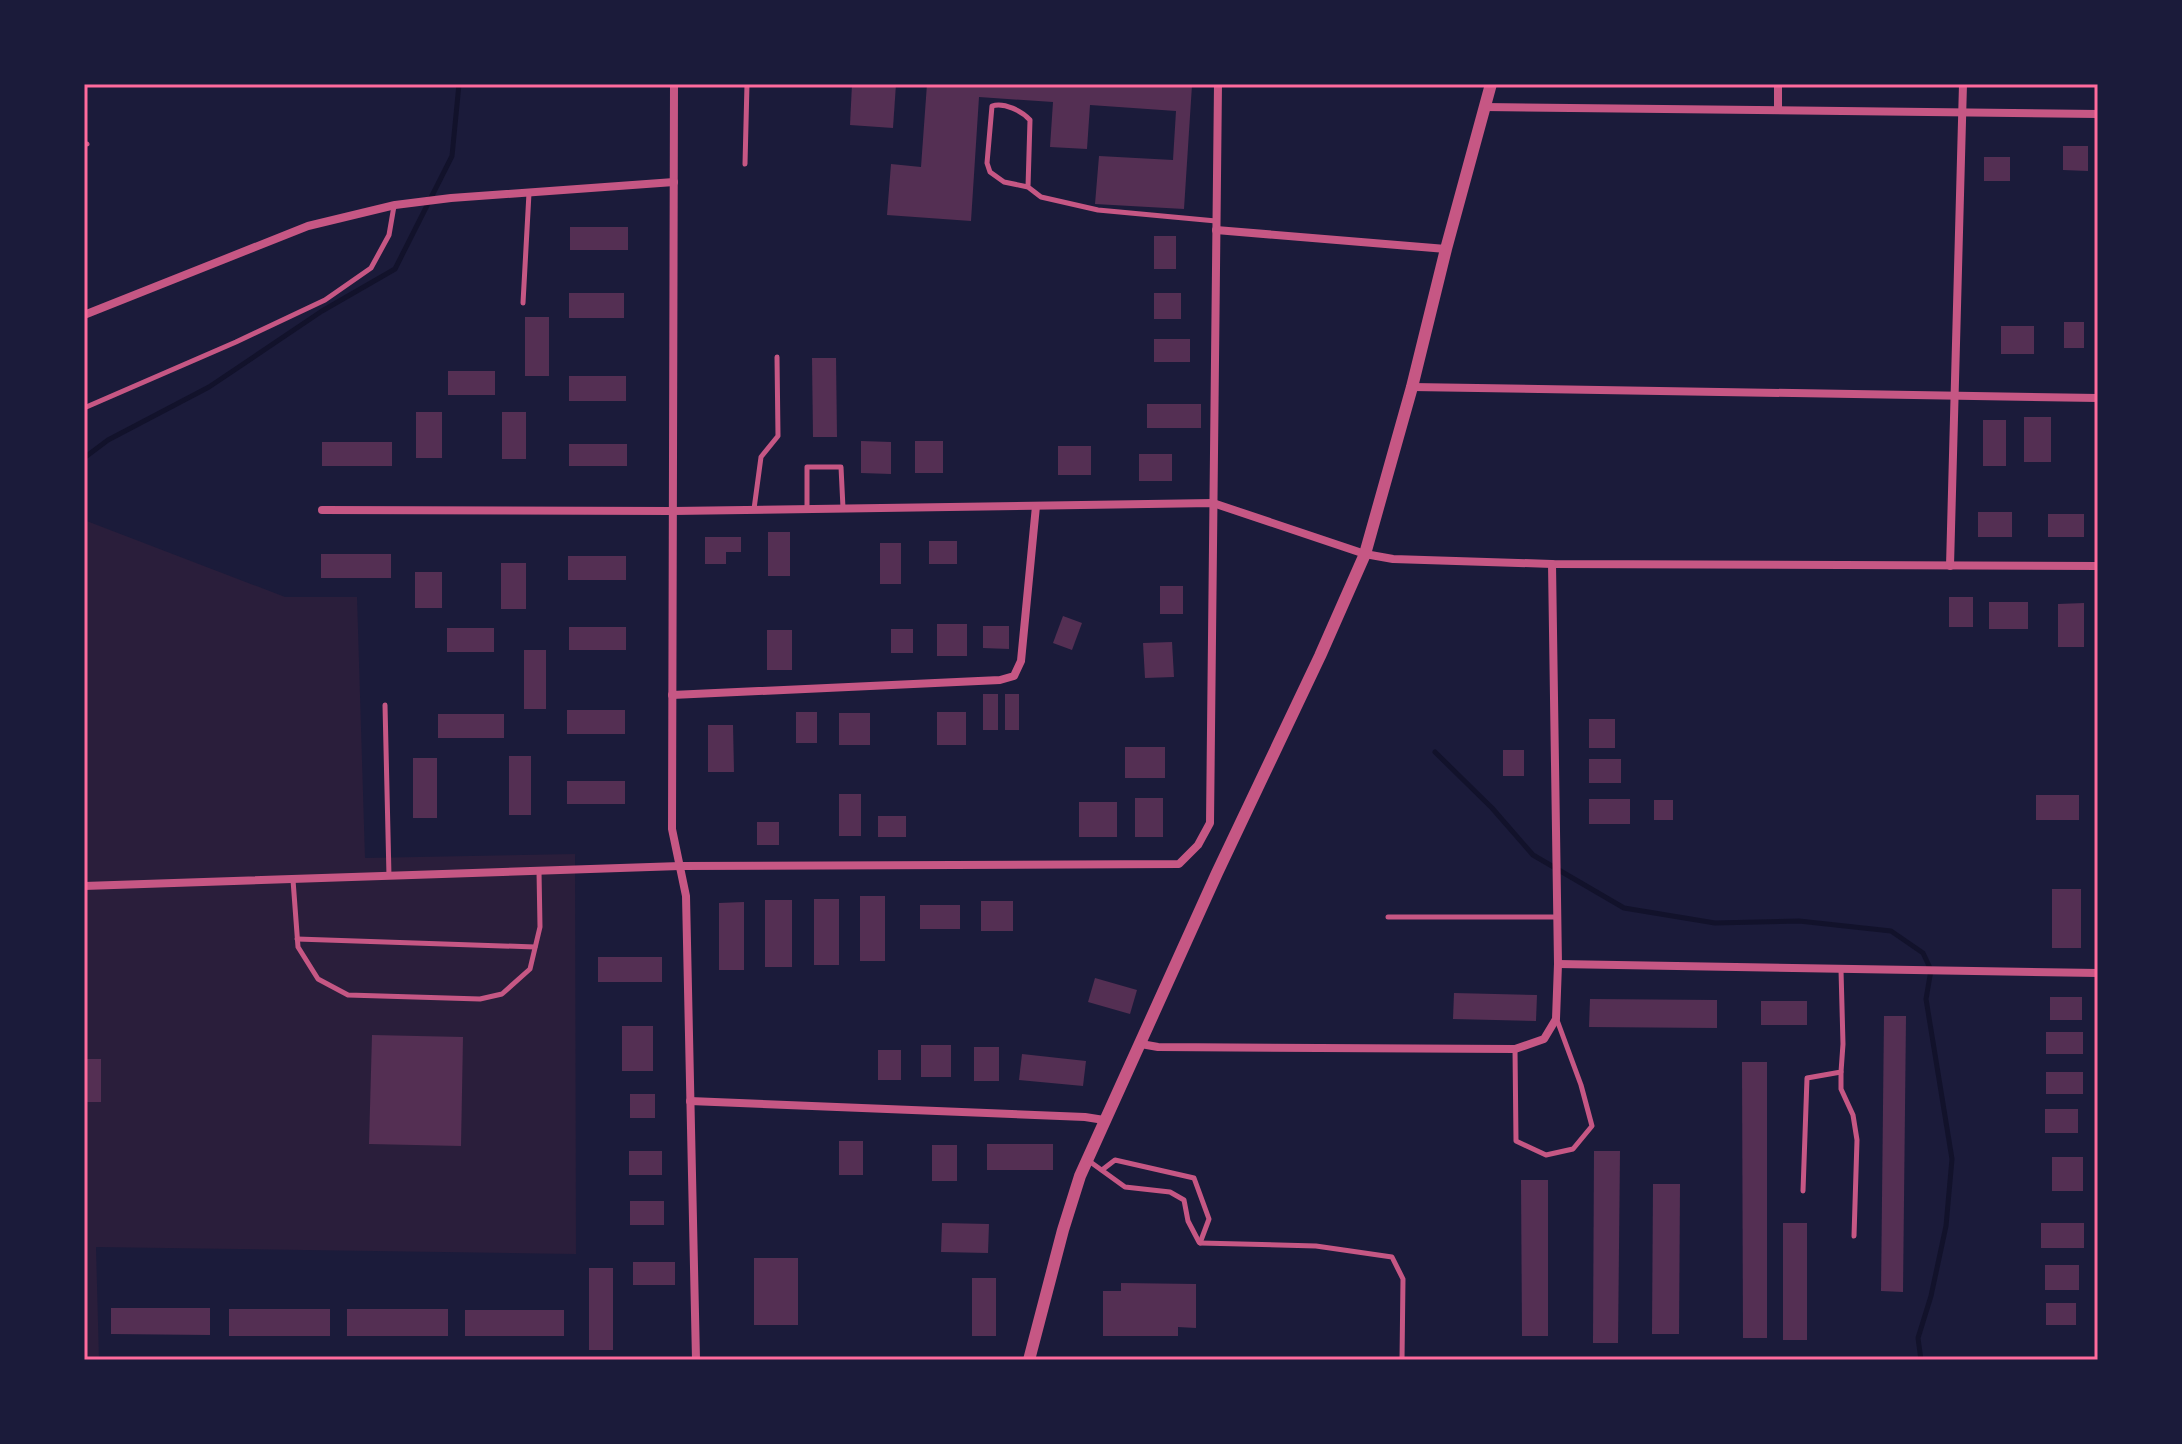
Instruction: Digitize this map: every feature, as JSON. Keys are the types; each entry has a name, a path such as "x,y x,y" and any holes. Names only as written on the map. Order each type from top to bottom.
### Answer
{"street":[{"path":"674,84 672,829 686,896 696,1360"},
{"path":"84,886 680,866 1179,864 1198,845 1210,823 1218,84"},
{"path":"1029,1360 1063,1230 1087,1159 1365,554 1491,84"},
{"path":"1778,84 1778,109"},
{"path":"1950,566 1963,84"},
{"path":"1484,107 2098,114"},
{"path":"84,315 308,226 395,205 674,182"},
{"path":"1216,226 1446,249"},
{"path":"1412,387 2098,398"},
{"path":"322,510 673,511 1213,503 1365,554 1393,559 1552,564 2098,566"},
{"path":"672,695 1000,680 1014,676 1021,661 1036,506"},
{"path":"1141,1044 1158,1047 1515,1049 1544,1039 1556,1019 1558,964 1552,564"},
{"path":"1558,964 2098,973"},
{"path":"690,1101 1104,1120"}],"lane":[{"path":"745,164 747,84"},
{"path":"1028,187 1030,120 1023,113 998,104 992,106 987,163 990,172 1004,182 1028,187 1041,197 1098,210 1216,226"},
{"path":"523,303 529,192"},
{"path":"84,408 325,300 371,268 389,235 395,205"},
{"path":"753,510 761,457 778,436 777,357"},
{"path":"807,509 807,467 841,467 843,509"},
{"path":"385,705 389,876"},
{"path":"293,879 298,947 318,979 348,995 480,999 502,994 530,969 540,927 539,871"},
{"path":"1388,917 1557,917"},
{"path":"297,939 535,947"},
{"path":"1841,970 1841,1089 1853,1115 1857,1140 1854,1236"},
{"path":"1515,1049 1516,1141 1546,1155 1573,1149 1592,1126 1581,1085 1556,1019"},
{"path":"1803,1191 1807,1078 1841,1072"},
{"path":"1087,1159 1125,1187 1170,1192 1184,1200 1188,1221 1200,1243"},
{"path":"1102,1170 1115,1160 1194,1178 1209,1219 1200,1243"},
{"path":"1200,1243 1316,1246 1392,1257 1403,1279 1402,1360"}],"shaded area":[{"path":"84,520 285,597 357,597 365,858 575,854 576,1254 96,1247 99,1360 84,1360"}],"building":[{"path":"852,84 896,84 893,128 850,125"},
{"path":"927,84 1192,85 1184,209 1095,204 1099,156 1173,160 1176,111 1090,105 1087,149 1050,147 1053,102 979,97 971,221 887,215 891,164 921,167"},
{"path":"2063,146 2088,146 2088,171 2063,170"},
{"path":"1984,157 2010,157 2010,181 1984,181"},
{"path":"570,227 628,227 628,250 570,250"},
{"path":"1154,236 1176,236 1176,269 1154,269"},
{"path":"569,293 624,293 624,318 569,318"},
{"path":"1154,293 1181,293 1181,319 1154,319"},
{"path":"525,317 549,317 549,376 525,376"},
{"path":"2064,322 2084,322 2084,348 2064,348"},
{"path":"2001,326 2034,326 2034,354 2001,354"},
{"path":"1154,339 1190,339 1190,362 1154,362"},
{"path":"812,358 836,358 837,437 813,437"},
{"path":"448,371 495,371 495,395 448,395"},
{"path":"569,376 626,376 626,401 569,401"},
{"path":"1147,404 1201,404 1201,428 1147,428"},
{"path":"416,412 442,412 442,458 416,458"},
{"path":"502,412 526,412 526,459 502,459"},
{"path":"2024,417 2051,417 2051,462 2024,462"},
{"path":"1983,420 2006,420 2006,466 1983,466"},
{"path":"861,441 891,442 891,474 861,473"},
{"path":"915,441 943,441 943,473 915,473"},
{"path":"322,442 392,442 392,466 322,466"},
{"path":"569,444 627,444 627,466 569,466"},
{"path":"1058,446 1091,446 1091,475 1058,475"},
{"path":"1139,454 1172,454 1172,481 1139,481"},
{"path":"1978,512 2012,512 2012,537 1978,537"},
{"path":"2048,514 2084,514 2084,537 2048,537"},
{"path":"768,532 790,532 790,576 768,576"},
{"path":"705,537 741,537 741,552 726,552 726,564 705,564"},
{"path":"929,541 957,541 957,564 929,564"},
{"path":"880,543 901,543 901,584 880,584"},
{"path":"321,554 391,554 391,578 321,578"},
{"path":"568,556 626,556 626,580 568,580"},
{"path":"501,563 526,563 526,609 501,609"},
{"path":"415,572 442,572 442,608 415,608"},
{"path":"1160,586 1183,586 1183,614 1160,614"},
{"path":"1949,597 1973,597 1973,627 1949,627"},
{"path":"1989,602 2028,602 2028,629 1989,629"},
{"path":"2084,603 2084,647 2058,647 2058,604"},
{"path":"1063,616 1082,623 1072,650 1053,643"},
{"path":"937,624 967,624 967,656 937,656"},
{"path":"983,626 1009,626 1009,649 983,648"},
{"path":"569,627 626,627 626,650 569,650"},
{"path":"447,628 494,628 494,652 447,652"},
{"path":"891,629 913,629 913,653 891,653"},
{"path":"767,630 792,630 792,670 767,670"},
{"path":"1172,642 1174,677 1145,678 1143,643"},
{"path":"524,650 546,650 546,709 524,709"},
{"path":"983,694 998,694 998,730 983,730"},
{"path":"1005,694 1019,694 1019,730 1005,730"},
{"path":"567,710 625,710 625,734 567,734"},
{"path":"796,712 817,712 817,743 796,743"},
{"path":"937,712 966,712 966,745 937,745"},
{"path":"839,713 870,713 870,745 839,745"},
{"path":"438,714 504,714 504,738 438,738"},
{"path":"1589,719 1615,719 1615,748 1589,748"},
{"path":"708,725 733,725 734,772 708,772"},
{"path":"1125,747 1165,747 1165,778 1125,778"},
{"path":"1503,750 1524,750 1524,776 1503,776"},
{"path":"509,756 531,756 531,815 509,815"},
{"path":"413,758 437,758 437,818 413,818"},
{"path":"1589,759 1621,759 1621,783 1589,783"},
{"path":"567,781 625,781 625,804 567,804"},
{"path":"839,794 861,794 861,836 839,836"},
{"path":"2036,795 2079,795 2079,820 2036,820"},
{"path":"1135,798 1163,798 1163,837 1135,837"},
{"path":"1589,799 1630,799 1630,824 1589,824"},
{"path":"1654,800 1673,800 1673,820 1654,820"},
{"path":"1079,802 1117,802 1117,837 1079,837"},
{"path":"878,816 906,816 906,837 878,837"},
{"path":"757,822 779,822 779,845 757,845"},
{"path":"2052,889 2081,889 2081,948 2052,948"},
{"path":"860,896 885,896 885,961 860,961"},
{"path":"814,899 839,899 839,965 814,965"},
{"path":"765,900 792,900 792,967 765,967"},
{"path":"981,901 1013,901 1013,931 981,931"},
{"path":"744,902 744,970 719,970 719,903"},
{"path":"920,905 960,905 960,929 920,929"},
{"path":"598,957 662,957 662,982 598,982"},
{"path":"1095,978 1137,990 1130,1014 1088,1002"},
{"path":"1454,993 1537,995 1536,1021 1453,1019"},
{"path":"2050,997 2082,997 2082,1020 2050,1020"},
{"path":"1590,999 1717,1000 1717,1028 1589,1027"},
{"path":"1761,1001 1807,1001 1807,1025 1761,1025"},
{"path":"1884,1016 1906,1016 1903,1292 1881,1291"},
{"path":"622,1026 653,1026 653,1071 622,1071"},
{"path":"2046,1032 2083,1032 2083,1054 2046,1054"},
{"path":"372,1035 463,1037 461,1146 369,1144"},
{"path":"921,1045 951,1045 951,1077 921,1077"},
{"path":"974,1047 999,1047 999,1081 974,1081"},
{"path":"878,1050 901,1050 901,1080 878,1080"},
{"path":"1022,1054 1086,1061 1083,1086 1019,1080"},
{"path":"84,1059 101,1059 101,1102 84,1102"},
{"path":"1742,1062 1767,1062 1767,1338 1743,1338"},
{"path":"2046,1072 2083,1072 2083,1094 2046,1094"},
{"path":"630,1094 655,1094 655,1118 630,1118"},
{"path":"2045,1109 2078,1109 2078,1133 2045,1133"},
{"path":"839,1141 863,1141 863,1175 839,1175"},
{"path":"987,1144 1053,1144 1053,1170 987,1170"},
{"path":"932,1145 957,1145 957,1181 932,1181"},
{"path":"629,1151 662,1151 662,1175 629,1175"},
{"path":"1594,1151 1620,1151 1618,1343 1593,1343"},
{"path":"2052,1157 2083,1157 2083,1191 2052,1191"},
{"path":"1521,1180 1548,1180 1548,1336 1522,1336"},
{"path":"1653,1184 1680,1184 1679,1334 1652,1334"},
{"path":"630,1201 664,1201 664,1225 630,1225"},
{"path":"942,1223 989,1224 988,1253 941,1252"},
{"path":"1783,1223 1807,1223 1807,1340 1783,1340"},
{"path":"2041,1223 2084,1223 2084,1248 2041,1248"},
{"path":"754,1258 798,1258 798,1325 754,1325"},
{"path":"633,1262 675,1262 675,1285 633,1285"},
{"path":"2045,1265 2079,1265 2079,1290 2045,1290"},
{"path":"589,1268 613,1268 613,1350 589,1350"},
{"path":"972,1278 996,1278 996,1336 972,1336"},
{"path":"1121,1283 1196,1284 1196,1328 1178,1327 1178,1336 1103,1336 1103,1291 1121,1291"},
{"path":"2046,1303 2076,1303 2076,1325 2046,1325"},
{"path":"111,1308 210,1308 210,1335 111,1334"},
{"path":"229,1309 330,1309 330,1336 229,1336"},
{"path":"347,1309 448,1309 448,1336 347,1336"},
{"path":"465,1310 564,1310 564,1336 465,1336"}],"waterway":[{"path":"84,458 108,440 209,387 322,311 395,269 452,156 459,84"},
{"path":"1435,752 1492,808 1533,855 1624,908 1715,923 1799,921 1891,931 1923,953 1931,970 1926,999 1952,1159 1946,1226 1931,1296 1918,1338 1921,1360"}]}
